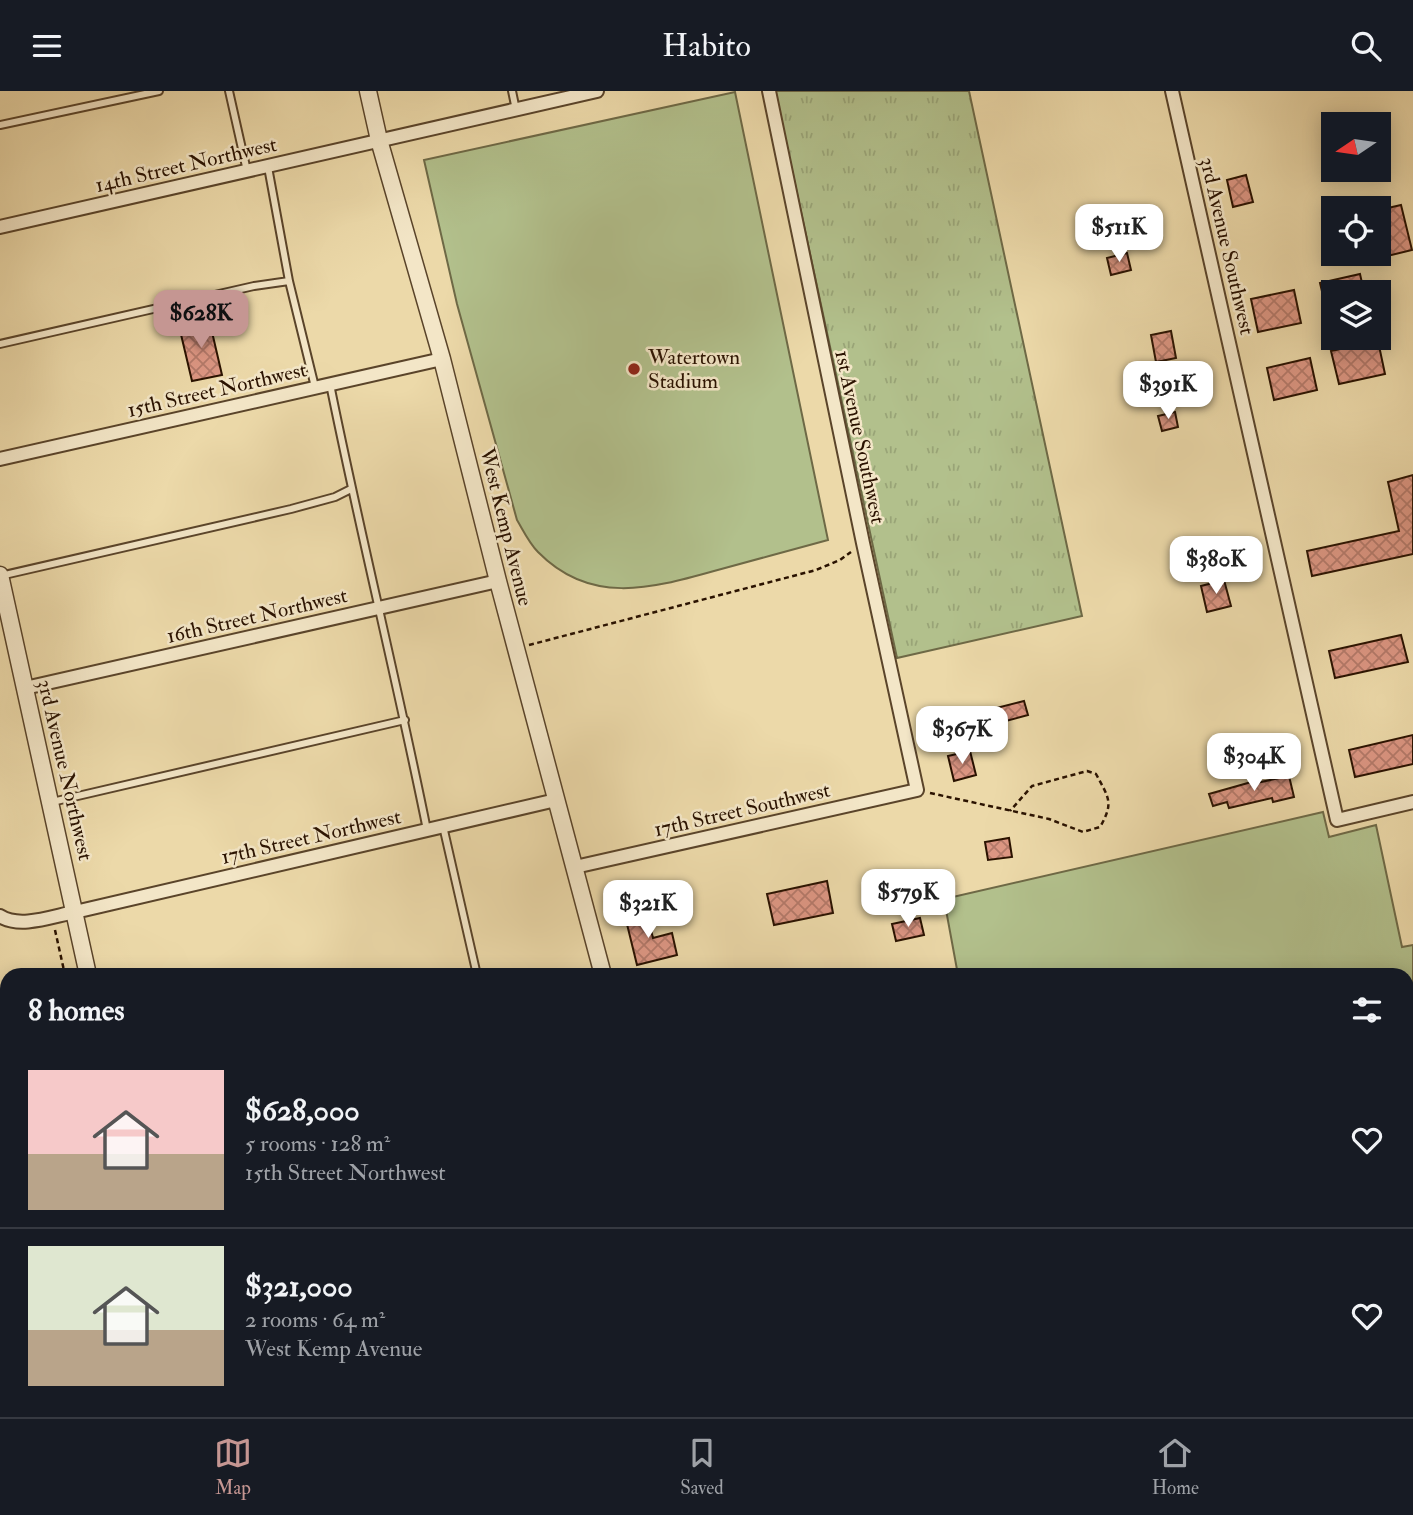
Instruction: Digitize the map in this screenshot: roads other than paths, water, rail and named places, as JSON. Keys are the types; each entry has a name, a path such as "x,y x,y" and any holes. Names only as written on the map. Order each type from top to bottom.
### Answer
{"street":[{"name":"West Kemp Avenue","path":"368,91 442,359 555,800 601,968"},
{"name":"14th Street Northwest","path":"0,226 597,91"},
{"name":"1st Avenue Southwest","path":"769,91 917,790"},
{"name":"3rd Avenue Southwest","path":"1172,91 1337,820 1413,802"},
{"name":"15th Street Northwest","path":"0,459 442,359"},
{"name":"3rd Avenue Northwest","path":"0,576 87,968"},
{"name":"16th Street Northwest","path":"25,688 498,581"},
{"name":"17th Street Southwest","path":"575,867 917,790"},
{"name":"17th Street Northwest","path":"0,916 25,922 75,912 555,800"}],"lane":[{"path":"0,125 159,91"},
{"path":"229,91 247,171"},
{"path":"512,91 516,110"},
{"path":"268,167 289,281 316,388"},
{"path":"0,344 244,288 289,281"},
{"path":"330,384 405,720 426,830"},
{"path":"0,576 291,509 335,497 352,489"},
{"path":"50,802 405,720"},
{"path":"443,826 475,968"}],"place":[{"name":"Watertown Stadium","path":"634,369"}]}
